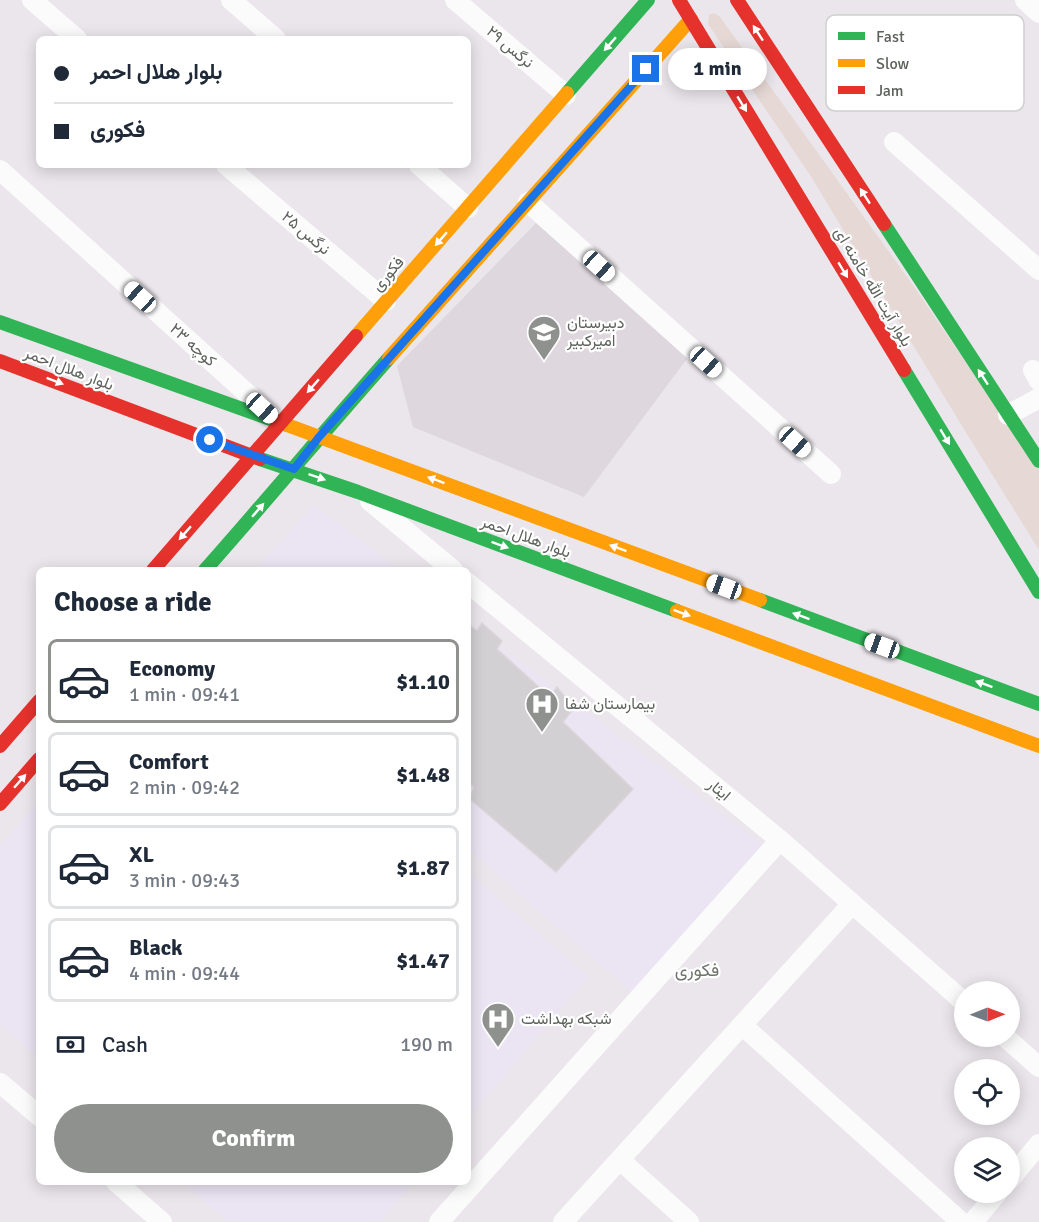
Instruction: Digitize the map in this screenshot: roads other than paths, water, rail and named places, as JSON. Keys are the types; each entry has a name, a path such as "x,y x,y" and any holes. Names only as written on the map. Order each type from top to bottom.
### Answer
{"street":[{"path":"32,0 74,36"},
{"path":"231,0 273,36"},
{"name":"نرگس ۲۹","path":"455,0 566,95"},
{"name":"فکوری","path":"156,567 648,0"},
{"name":"بلوار آیت الله خامنه ای","path":"679,0 1039,592"},
{"path":"737,0 1039,461"},
{"path":"1025,0 1039,13"},
{"path":"208,567 294,469 319,437 691,19"},
{"path":"894,142 1039,270"},
{"name":"نرگس ۲۵","path":"230,168 386,301"},
{"path":"422,168 468,208"},
{"name":"کوچه ۲۳","path":"0,170 280,424"},
{"path":"528,202 831,474"},
{"name":"بلوار هلال احمر","path":"0,322 319,437 1039,704"},
{"name":"بلوار هلال احمر","path":"0,361 1039,746"},
{"path":"1008,415 1039,398"},
{"path":"358,492 449,567"},
{"name":"ایثار","path":"471,585 780,840 954,993"},
{"path":"0,746 21,738 36,707"},
{"path":"0,804 36,762"},
{"path":"439,1222 780,840"},
{"path":"563,1222 852,904"},
{"path":"742,1025 961,1222"},
{"path":"1016,1047 1039,1067"},
{"path":"0,1083 36,1113"},
{"path":"1020,1167 1039,1144"},
{"path":"620,1160 689,1222"},
{"path":"119,1185 162,1222"},
{"path":"973,1222 989,1203"}],"place":[{"name":"دبیرستان امیرکبیر","path":"544,361"},
{"name":"بیمارستان شفا","path":"542,733"},
{"name":"شبکه بهداشت","path":"498,1048"}],"district":[{"name":"فکوری","path":"697,970"}]}
